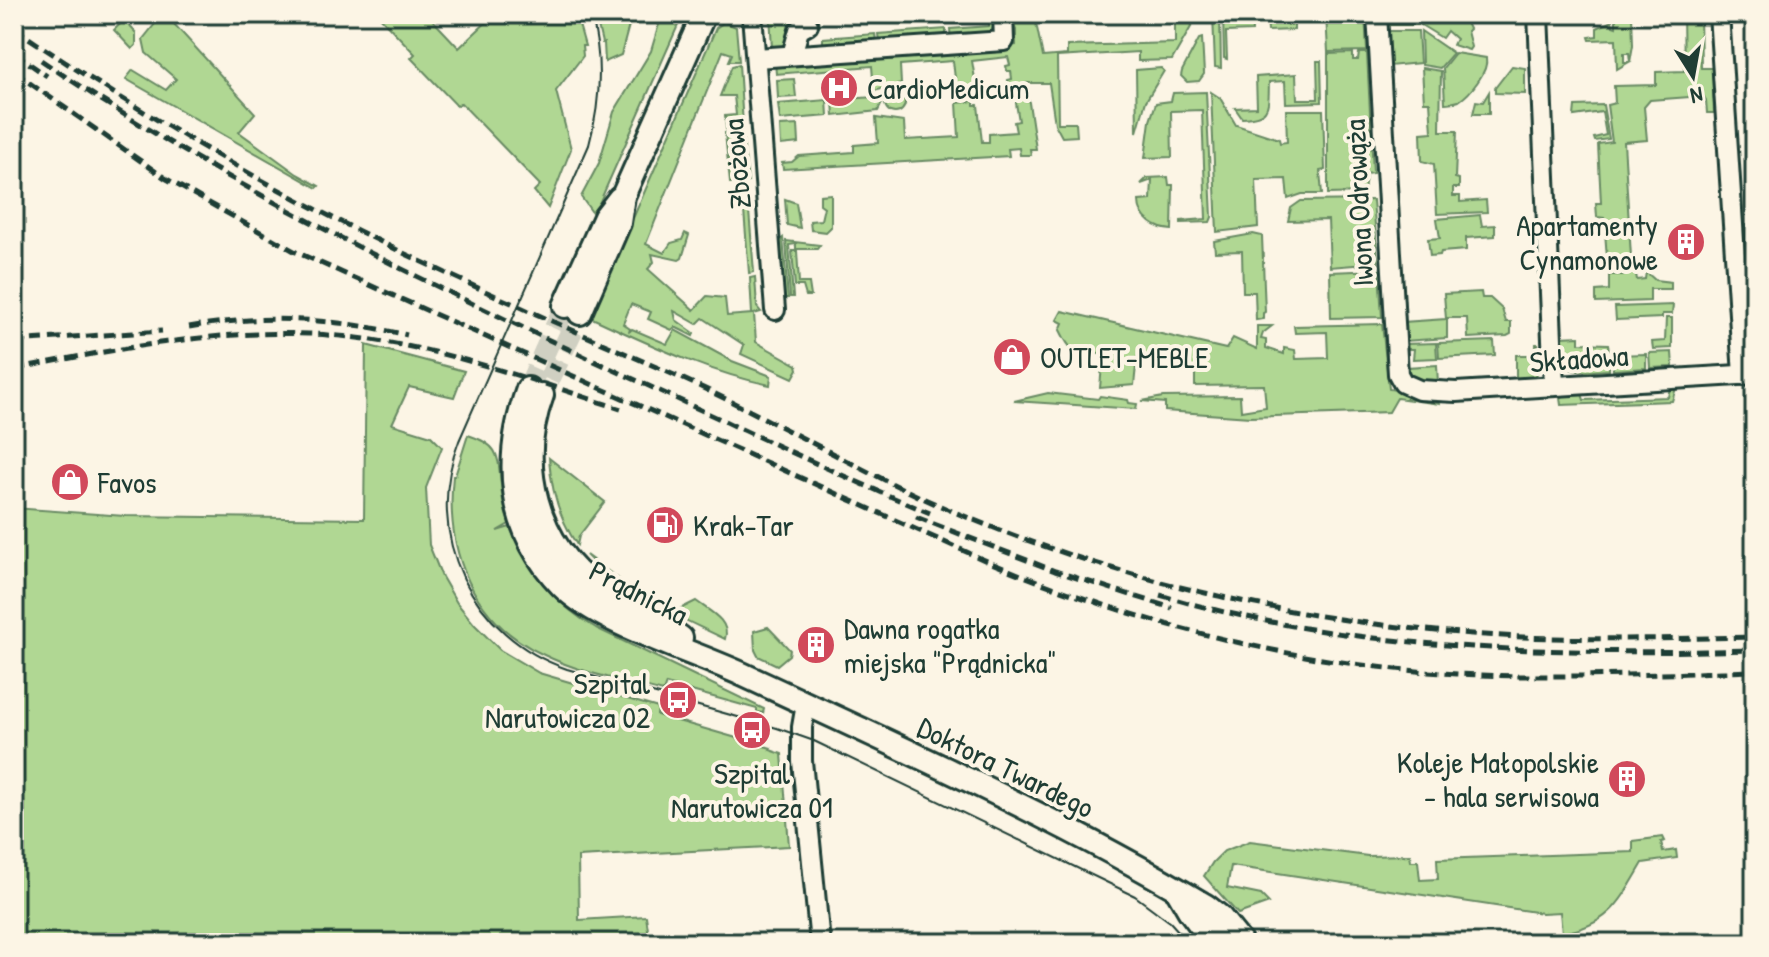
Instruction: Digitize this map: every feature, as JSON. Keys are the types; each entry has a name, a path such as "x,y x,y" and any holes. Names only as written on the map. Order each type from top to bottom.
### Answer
{"street":[{"path":"572,309 619,223 623,196 704,14"},
{"name":"Zbożowa","path":"752,14 775,310"},
{"path":"756,58 1004,41 1003,14"},
{"name":"Iwona Odrowąża","path":"1377,14 1393,320 1398,374 1406,386"},
{"path":"1538,14 1554,386"},
{"path":"1719,14 1749,374"},
{"path":"792,55 797,34 808,25"},
{"name":"Składowa","path":"1406,386 1441,392 1749,374"},
{"name":"Prądnicka","path":"535,392 516,429 512,474 521,517 539,558 565,589 597,610 806,704"},
{"path":"806,704 802,761 820,943"},
{"name":"Doktora Twardego","path":"806,704 1075,832 1206,906 1220,917 1241,943"},
{"name":"Doktora Twardego","path":"1177,890 1214,943"}],"green space":[{"path":"153,14 165,14 255,113 239,132 319,186 317,188 126,79 133,70 166,90 176,79 146,53 143,39 158,20"},
{"path":"377,14 427,14 459,48 495,14 576,14 585,46 582,46 583,56 556,91 571,149 548,208 534,191 540,185 461,103 457,106 411,58 415,54"},
{"path":"595,14 632,14 621,55 605,62 604,43"},
{"path":"662,14 683,14 594,215 581,197 599,163 614,112 651,51"},
{"path":"770,14 812,14 795,22 785,47 772,48"},
{"path":"989,14 998,14 991,32 981,37 951,40 950,29 989,26"},
{"path":"1009,14 1023,14 1025,23 1036,23 1043,57 1067,55 1067,46 1175,43 1175,18 1195,20 1172,60 1138,61 1138,52 1057,57 1058,123 1076,123 1077,136 1062,137 1055,124 1049,83 1026,83 1036,149 1030,149 1031,155 1020,155 1019,148 1008,149 1009,156 783,169 782,163 792,162 799,156 854,152 854,145 878,143 876,118 904,122 905,140 959,137 957,103 974,101 974,105 978,105 982,142 989,142 989,134 1016,132 1014,122 1019,121 1013,85 1009,85 1008,80 1012,79 1011,71 1007,71 1006,66 1010,65 1008,57 972,61 977,91 973,91 973,95 957,96 953,61 900,65 901,84 874,91 872,66 776,74 775,62 1016,45 1016,30"},
{"path":"1213,14 1220,14 1221,68 1215,67"},
{"path":"1223,14 1258,14 1258,18 1251,19 1252,31 1226,32 1227,59 1224,58"},
{"path":"1262,14 1294,14 1294,30 1268,31 1267,18"},
{"path":"1326,14 1365,14 1367,51 1328,52"},
{"path":"1421,14 1445,14 1452,18 1454,14 1462,14 1469,29 1469,50 1453,45 1456,39 1447,31 1442,38 1421,25"},
{"path":"1616,14 1632,14 1633,45 1630,62 1629,53 1624,53 1624,62 1629,62 1617,69 1616,39 1590,40 1589,37 1597,36 1597,28 1612,21 1616,27"},
{"path":"1683,14 1700,14 1701,68 1712,68 1714,113 1707,113 1703,96 1650,100 1644,107 1647,140 1624,142 1632,273 1636,274 1637,280 1645,279 1646,272 1655,280 1671,282 1671,289 1650,289 1650,301 1596,303 1596,291 1609,290 1609,275 1626,275 1625,270 1608,272 1604,218 1597,217 1596,203 1601,203 1598,144 1612,142 1607,105 1615,103 1614,86 1656,85 1656,72 1684,71"},
{"path":"1418,15 1418,25 1386,25 1386,16"},
{"path":"124,20 136,33 136,45 132,49 114,30"},
{"path":"724,22 736,27 739,61 729,61 732,54 723,51 646,244 664,253 671,243 682,240 685,233 689,235 682,258 652,254 654,262 648,269 694,310 707,296 725,298 727,316 752,314 750,278 755,277 757,307 761,312 754,314 756,342 797,365 798,369 793,378 741,354 744,345 703,318 697,324 674,311 676,320 694,333 693,336 648,319 651,312 631,304 623,324 630,329 629,332 632,329 667,344 675,330 732,361 771,376 770,385 700,365 590,317 716,28"},
{"path":"946,29 946,37 879,41 878,34"},
{"path":"1386,31 1418,31 1420,63 1389,66"},
{"path":"1421,31 1453,53 1440,68 1422,65"},
{"path":"875,34 876,41 823,45 823,38"},
{"path":"1202,38 1204,74 1199,81 1187,82 1181,76 1182,71"},
{"path":"1353,53 1353,60 1358,60 1359,53 1367,53 1373,173 1366,174 1364,193 1328,194 1328,54"},
{"path":"1455,53 1486,58 1486,63 1478,82 1468,93 1459,101 1445,103 1443,68"},
{"path":"1317,61 1321,61 1322,102 1286,103 1285,81 1269,82 1268,104 1263,112 1242,118 1235,108 1257,107 1256,77 1296,74 1297,99 1318,99"},
{"path":"739,64 743,127 726,129 725,116 736,115 734,96 720,96 732,66"},
{"path":"1512,66 1525,68 1525,94 1495,93 1495,88"},
{"path":"1161,68 1164,71 1146,101 1137,132 1136,70"},
{"path":"1422,68 1441,71 1440,131 1457,131 1455,178 1459,179 1459,188 1453,188 1453,196 1460,196 1460,202 1486,200 1487,212 1437,214 1434,164 1422,161 1421,133 1432,132 1430,102 1424,102"},
{"path":"794,79 796,97 778,98 777,80"},
{"path":"1206,92 1212,217 1210,222 1181,223 1206,219 1202,110 1171,111 1172,157 1145,158 1150,121 1156,103 1171,101 1173,93"},
{"path":"1211,92 1220,98 1236,125 1279,139 1280,143 1287,142 1286,110 1323,110 1325,170 1320,171 1322,194 1302,194 1288,199 1286,179 1256,180 1258,227 1217,232"},
{"path":"1489,92 1489,114 1473,114 1476,101 1483,102"},
{"path":"895,93 902,96 905,103 902,110 895,113 888,110 885,103 888,96"},
{"path":"874,97 882,103 878,111 834,116 833,100"},
{"path":"827,100 828,116 780,120 778,104"},
{"path":"1603,105 1609,139 1595,141 1594,138 1606,135 1602,112 1574,116 1575,106"},
{"path":"798,125 799,143 781,145 780,126"},
{"path":"742,131 748,182 730,183 725,133"},
{"path":"1168,177 1169,185 1173,185 1172,230 1160,228 1145,218 1139,201 1151,200 1152,180 1141,184 1147,178"},
{"path":"831,194 831,227 826,232 811,230 810,221 821,220 824,207 820,204 820,195"},
{"path":"785,199 796,203 800,228 787,225"},
{"path":"1373,200 1378,263 1330,267 1328,220 1288,221 1291,208 1301,201"},
{"path":"744,211 749,211 754,272 749,273"},
{"path":"1480,215 1482,226 1495,225 1495,236 1466,238 1466,250 1430,256 1428,239 1440,238 1437,219"},
{"path":"1253,234 1262,236 1265,312 1263,319 1256,320 1255,292 1243,292 1242,251 1215,252 1214,241"},
{"path":"783,238 788,298 783,298 778,243"},
{"path":"786,241 820,245 817,249 796,249 796,244 789,245 793,297 790,297"},
{"path":"792,251 797,251 799,283 809,283 811,296 806,296 803,286 795,286"},
{"path":"1379,270 1382,317 1331,318 1330,272"},
{"path":"1481,292 1482,298 1490,298 1502,309 1506,322 1511,322 1511,334 1468,338 1467,318 1447,318 1447,338 1404,341 1403,322 1446,319 1444,294"},
{"path":"1673,305 1672,314 1662,314 1662,318 1616,320 1615,307"},
{"path":"1062,311 1226,349 1233,338 1257,349 1257,326 1272,326 1261,339 1266,340 1266,348 1284,354 1284,348 1295,350 1296,359 1328,358 1327,332 1295,333 1294,326 1382,324 1389,389 1433,396 1439,404 1397,398 1389,412 1250,417 1165,411 1165,403 1142,401 1163,397 1240,396 1241,411 1266,407 1264,385 1195,386 1195,373 1158,359 1137,357 1134,385 1100,388 1103,354 1081,353 1068,345 1060,330 1063,323 1057,320"},
{"path":"1666,318 1672,318 1672,348 1653,349 1652,342 1665,341"},
{"path":"1579,336 1579,343 1608,344 1609,351 1562,354 1561,337"},
{"path":"1494,341 1495,355 1439,358 1438,343"},
{"path":"1436,343 1437,358 1413,359 1414,349 1405,349 1404,344"},
{"path":"1536,344 1539,367 1536,376 1527,381 1504,382 1503,379 1516,378 1516,355 1536,355"},
{"path":"366,345 464,371 454,397 409,387 392,424 431,436 442,447 426,488 429,545 442,577 474,624 500,650 539,673 658,708 657,715 771,748 782,754 789,846 578,857 579,920 646,916 650,943 14,943 14,508 125,516 364,519"},
{"path":"1672,352 1673,367 1650,368 1649,353"},
{"path":"1646,354 1646,368 1613,370 1613,355"},
{"path":"1609,355 1609,370 1588,371 1569,368 1562,357"},
{"path":"1437,365 1438,384 1422,382 1408,374 1407,367"},
{"path":"1670,388 1676,388 1672,401 1561,405 1560,398 1563,392 1581,391 1584,400 1668,397"},
{"path":"1048,393 1098,399 1100,396 1137,404 1136,409 1014,401"},
{"path":"468,435 486,443 498,459 509,524 497,531 510,527 534,571 556,597 596,628 764,709 763,713 666,684 663,692 573,667 519,641 498,624 481,604 468,581 454,531 453,476"},
{"path":"549,458 605,502 579,536 577,545 557,503"},
{"path":"586,555 631,588 671,611 696,601 722,622 725,639 633,593"},
{"path":"768,627 790,650 789,655 777,665 758,656 755,650 754,631"},
{"path":"1663,837 1663,852 1676,850 1677,858 1643,863 1620,900 1603,918 1562,933 1560,912 1542,913 1231,866 1227,888 1261,895 1269,903 1238,914 1204,876 1224,851 1250,841 1368,856 1410,855 1411,861 1418,861 1420,880 1438,879 1437,859 1633,852 1633,841"},
{"path":"1669,933 1702,943 1630,943"},
{"path":"1755,938 1755,943 1702,943"}],"tunnel":[{"path":"528,389 565,306"},
{"path":"549,380 580,313"}],"tram line":[{"path":"591,14 599,80 589,145 459,441 449,476 447,512 452,546 464,578 481,608 505,633 534,654 567,669 814,741 1135,896 1170,922 1189,943"}],"railway":[{"path":"14,28 185,136 363,233 710,391 931,502 1030,541 1091,562 1216,596 1343,620 1507,636 1614,639 1755,637"},
{"path":"14,53 47,76"},
{"path":"41,60 111,106 254,191 401,268 551,341 930,513"},
{"path":"14,72 165,178 296,252 989,562 1102,604 1219,638 1278,651 1397,669 1532,676 1755,671"},
{"path":"189,327 271,319 353,325 407,335"},
{"path":"14,341 162,331"},
{"path":"14,369 198,338 309,334 349,337 428,351 621,409"},
{"path":"916,517 1055,571 1172,608"},
{"path":"1160,595 1233,614 1307,628 1455,646 1605,652 1755,650"}],"place":[{"name":"CardioMedicum","path":"839,88"},
{"name":"Apartamenty Cynamonowe","path":"1686,242"},
{"name":"OUTLET-MEBLE","path":"1012,357"},
{"name":"Favos","path":"70,482"},
{"name":"Krak-Tar","path":"665,525"},
{"name":"Dawna rogatka miejska \"Prądnicka\"","path":"816,645"},
{"name":"Szpital Narutowicza 02","path":"678,700"},
{"name":"Szpital Narutowicza 01","path":"752,730"},
{"name":"Koleje Małopolskie - hala serwisowa","path":"1627,779"}]}
